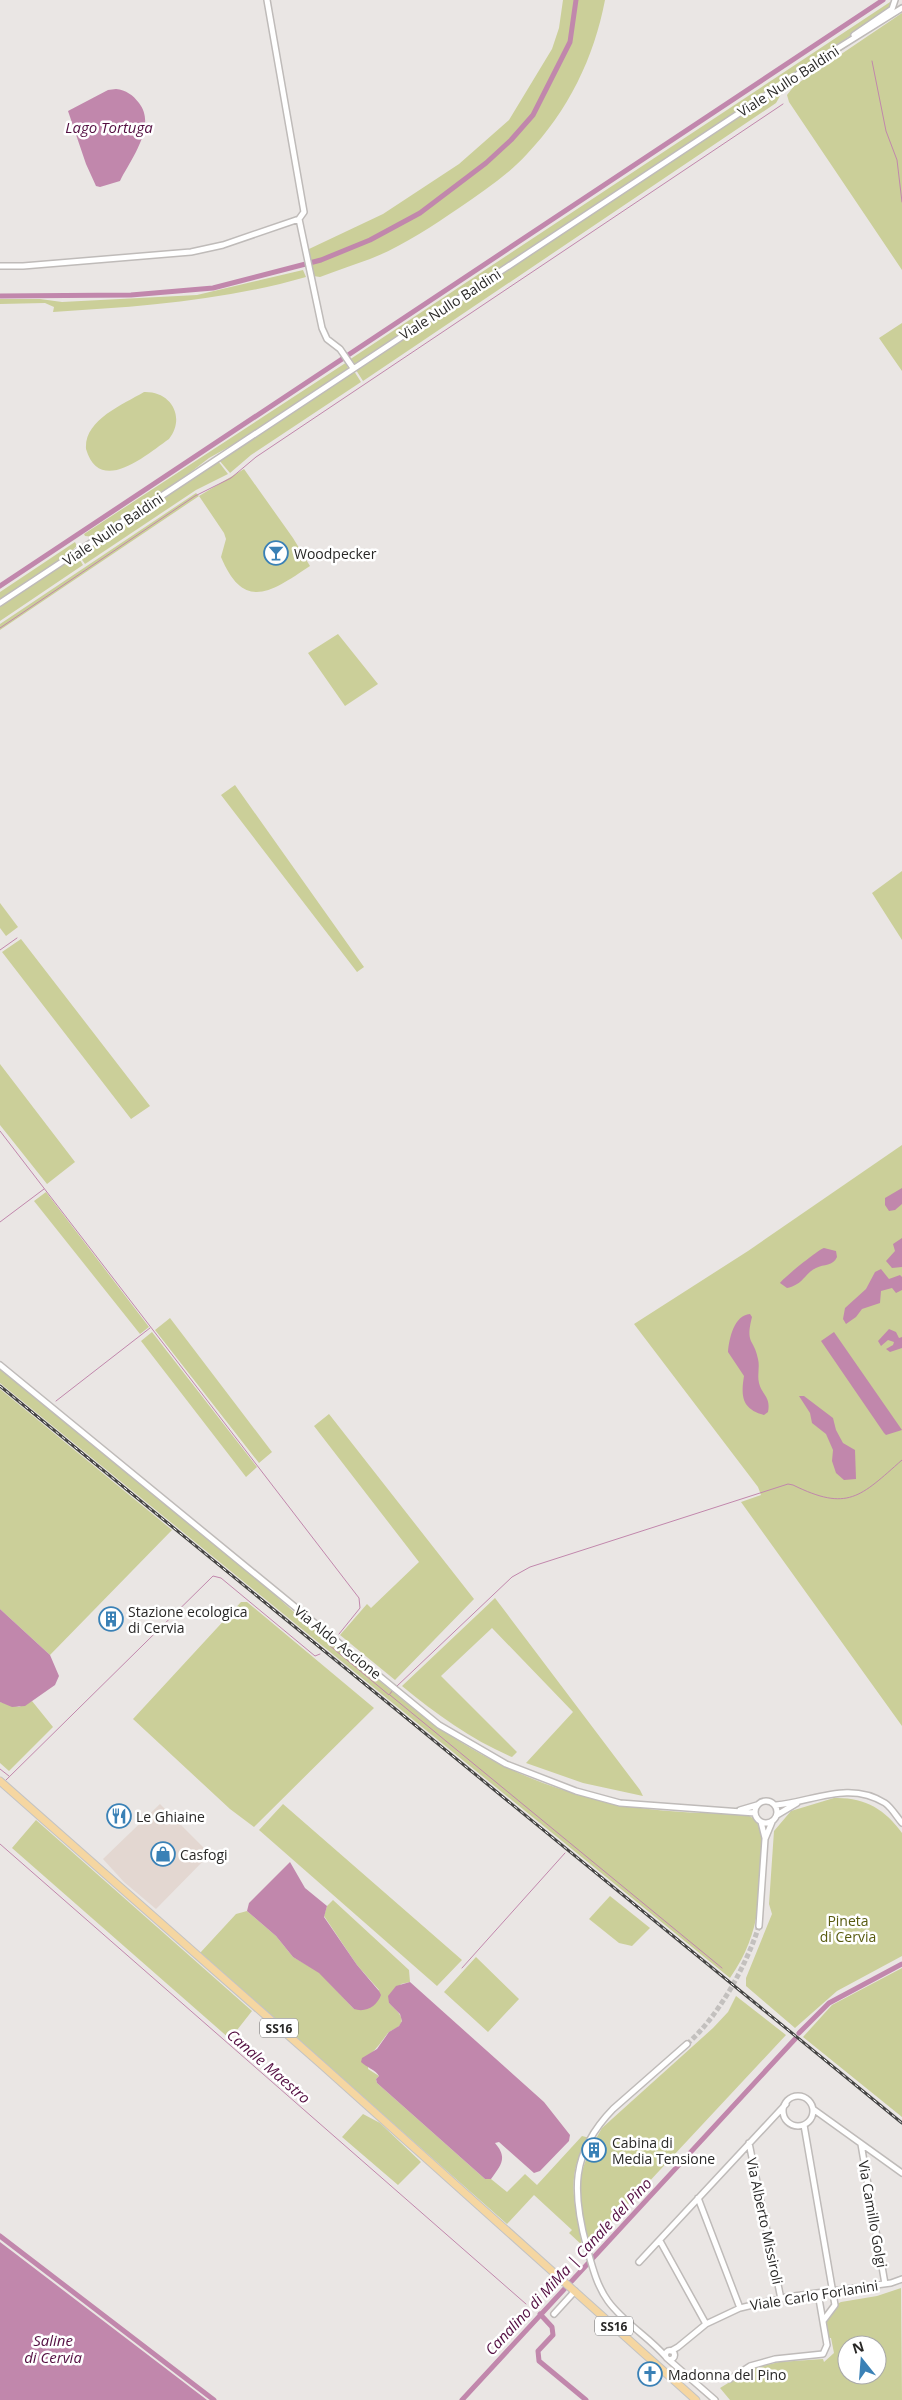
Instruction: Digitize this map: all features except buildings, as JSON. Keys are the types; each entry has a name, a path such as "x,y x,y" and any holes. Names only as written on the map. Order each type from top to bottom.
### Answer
{"main road":[{"name":"SS16","path":"2,1783 560,2277 696,2400"},
{"name":"SS16","path":"654,2362 692,2400"},
{"path":"681,2386 702,2400"}],"street":[{"path":"266,0 304,212 300,219 316,309 325,335 340,349 352,366"},
{"path":"827,55 892,9 895,0"},
{"name":"Viale Nullo Baldini","path":"0,603 352,366 827,55 902,8"},
{"path":"0,266 191,252 223,245 300,219"},
{"name":"Via Aldo Ascione","path":"0,1365 440,1725 468,1743 506,1764 576,1791 620,1803 755,1813"},
{"path":"759,1926 765,1839 761,1822 755,1813 757,1805 767,1800 776,1805 834,1793 862,1793 886,1803 902,1823"},
{"path":"765,1839 777,1815 807,1799"},
{"name":"Via Aldo Ascione","path":"727,1810 745,1809 757,1805"},
{"path":"776,1805 777,1815"},
{"path":"761,1822 772,1822"},
{"path":"687,2044 607,2115 582,2157 577,2174 576,2193 581,2225 592,2266 608,2302 660,2350 670,2355 676,2364 715,2400"},
{"path":"639,2262 660,2241 698,2198 749,2143 786,2104 792,2098 799,2096 810,2102 813,2110 812,2117 804,2125 795,2125 787,2121 784,2112 786,2104"},
{"path":"813,2110 902,2173"},
{"path":"804,2125 834,2291 835,2304 823,2321"},
{"name":"Via Alberto Missiroli","path":"749,2143 781,2298"},
{"name":"Via Camillo Golgi","path":"861,2144 885,2284"},
{"path":"698,2198 740,2308"},
{"path":"660,2241 706,2324"},
{"name":"Viale Carlo Forlanini","path":"670,2355 706,2324 740,2308 781,2298 885,2284 902,2279"},
{"path":"554,2314 574,2290"},
{"path":"730,2379 750,2366 775,2359 824,2354 827,2345 818,2293"}],"shaded area":[{"path":"160,1804 210,1854 156,1909 124,1882 103,1859"}],"green space":[{"path":"563,0 605,0 594,42 577,83 555,120 527,154 512,169 486,189 404,243 370,259 320,277 313,276 309,249 383,214 459,164 509,120 552,49 559,28"},
{"path":"890,2 890,8 834,47 356,364 349,360"},
{"path":"902,13 902,270 789,102 787,95 794,86"},
{"path":"860,38 784,89 776,103 363,381 356,370 781,88"},
{"path":"303,270 306,277 243,292 180,302 53,312 54,307 45,303 0,304 0,299 40,299 62,302 197,295"},
{"path":"902,323 902,371 879,338"},
{"path":"347,362 348,369 243,439 209,458 95,537 85,536 84,534"},
{"path":"354,371 361,382 251,455 230,473 219,460"},
{"path":"144,392 162,396 173,407 176,414 174,431 169,439 136,462 112,471 102,470 93,463 86,449 87,439 91,430 106,414"},
{"path":"218,461 228,474 196,490 85,564 78,554"},
{"path":"244,469 293,538 310,566 283,583 260,592 249,591 239,585 230,574 221,557 226,539 224,533 199,496"},
{"path":"196,493 199,496 0,630 0,624"},
{"path":"75,542 77,546 69,553 0,600 0,592"},
{"path":"77,555 83,565 0,621 0,607"},
{"path":"338,634 378,684 345,706 308,653"},
{"path":"235,785 364,967 357,972 221,795"},
{"path":"902,871 902,940 872,893"},
{"path":"0,903 18,927 6,936 0,928"},
{"path":"21,939 150,1106 131,1119 2,952"},
{"path":"0,1064 75,1162 47,1184 0,1125"},
{"path":"902,1145 902,1726 741,1502 761,1495 758,1487 634,1324 748,1251"},
{"path":"46,1192 149,1327 140,1334 34,1201"},
{"path":"170,1318 272,1452 259,1463 155,1330"},
{"path":"152,1332 257,1467 246,1477 141,1341"},
{"path":"0,1369 258,1580 303,1620 320,1631 434,1724 480,1754 555,1787 608,1802 662,1810 744,1814 754,1819 762,1836 758,1910 749,1944 730,1978 0,1383"},
{"path":"0,1389 172,1530 50,1655 0,1609"},
{"path":"329,1414 474,1599 395,1680 340,1635 367,1604 371,1608 419,1562 314,1426"},
{"path":"495,1598 643,1796 583,1783 526,1763 573,1712 492,1628 441,1676 517,1752 512,1757 483,1743 455,1726 402,1686"},
{"path":"241,1602 247,1602 374,1708 254,1827 230,1809 133,1719"},
{"path":"32,1701 53,1727 9,1771 0,1763 0,1702 19,1707"},
{"name":"Pineta di Cervia","path":"834,1798 855,1800 873,1806 888,1817 902,1833 902,1956 837,1991 795,2028 746,1986 746,1978 772,1914 769,1904 774,1831 791,1811"},
{"path":"283,1804 462,1960 437,1986 259,1830"},
{"path":"36,1820 252,2011 230,2039 12,1848"},
{"path":"610,1896 650,1928 632,1946 619,1943 589,1919"},
{"path":"333,1900 409,1970 410,1982 401,1984 389,2003 401,2017 401,2023 388,2033 378,2047 370,2054 368,2069 379,2076 376,2079 377,2083 485,2179 491,2179 507,2192 525,2174 537,2185 582,2136 590,2138 582,2151 574,2177 575,2203 582,2245 569,2233 572,2230 534,2195 507,2224 200,1953 236,1914 247,1911 276,1936 293,1957 319,1972 354,2009 379,1990 357,1965 324,1916 327,1906"},
{"path":"476,1957 519,1999 488,2032 444,1992"},
{"name":"Pineta di Cervia","path":"902,1968 902,2117 803,2037 832,2005"},
{"path":"736,1996 786,2035 590,2245 581,2212 580,2185 587,2158 602,2128 713,2028 728,2012"},
{"path":"363,2114 380,2123 421,2162 398,2185 342,2137"},
{"path":"901,2288 902,2400 730,2400 720,2388 751,2369 779,2362 823,2359 824,2362 834,2353 831,2338 826,2338 823,2321 835,2305 841,2302 877,2296"}],"water":[{"name":"Lago Tortuga","path":"116,89 129,93 139,103 144,112 144,132 136,153 120,181 100,187 96,186 86,164 68,111 108,90"},
{"path":"902,1188 902,1204 895,1210 889,1211 885,1205 885,1198"},
{"path":"902,1238 902,1267 892,1268 886,1261 895,1251 893,1244"},
{"path":"824,1248 836,1251 837,1257 833,1262 812,1270 800,1282 787,1288 780,1283 801,1264"},
{"path":"881,1269 889,1279 900,1275 902,1277 902,1290 896,1293 892,1288 881,1291 880,1303 862,1309 856,1317 846,1324 843,1319 845,1308 866,1289 875,1272"},
{"path":"750,1314 752,1317 749,1332 758,1359 759,1383 769,1407 768,1412 764,1415 751,1409 744,1400 744,1376 728,1352 731,1335 736,1323 745,1315"},
{"path":"889,1329 896,1332 899,1338 902,1337 902,1348 890,1352 886,1349 893,1345 894,1342 888,1340 881,1346 878,1341"},
{"path":"834,1332 902,1430 886,1435 884,1433 821,1341"},
{"path":"799,1396 804,1396 833,1418 836,1430 843,1443 855,1450 856,1479 844,1480 836,1473 832,1461 833,1450 826,1434 812,1423 810,1413"},
{"path":"0,1609 50,1655 59,1676 55,1685 25,1706 12,1707 0,1702"},
{"path":"290,1862 305,1888 327,1906 324,1917 357,1965 379,1991 381,1995 379,1999 370,2008 363,2010 354,2009 319,1973 293,1957 276,1936 247,1911 249,1903"},
{"path":"410,1982 544,2102 570,2135 569,2141 540,2171 534,2173 499,2142 495,2143 501,2153 502,2161 491,2179 485,2179 377,2083 378,2074 361,2062 362,2058 377,2049 389,2032 399,2026 402,2021 400,2014 389,2003 388,1996 396,1986"},
{"name":"Saline di Cervia","path":"0,2242 207,2400 0,2400"}],"waterway":[{"path":"0,296 131,295 213,288 321,260 370,240 420,213 486,163 511,140 533,115 570,42 576,0"},
{"path":"0,586 883,0"},
{"path":"872,61 886,131 897,160 902,202"},
{"path":"0,628 195,496 231,478 256,457 783,104"},
{"path":"0,950 17,938"},
{"path":"0,1131 359,1598 360,1608 339,1634"},
{"path":"0,1222 44,1189"},
{"path":"56,1401 150,1328"},
{"path":"396,1687 512,1577 530,1567 788,1484 827,1498 841,1499 852,1496 864,1491 902,1460"},
{"path":"5,1781 213,1576 221,1578 315,1656 320,1654"},
{"path":"329,1645 389,1695 393,1690"},
{"path":"390,1695 722,1968"},
{"path":"0,1769 9,1776"},
{"name":"Canale Maestro","path":"0,1844 526,2304"},
{"path":"462,1968 565,1853"},
{"name":"Canalino di MiMa | Canale del Pino","path":"799,2033 829,2003 902,1964"},
{"name":"Canalino di MiMa | Canale del Pino","path":"462,2400 795,2039"},
{"path":"0,2236 214,2400"},
{"path":"540,2314 552,2327 553,2335 538,2351 539,2361 586,2400"}],"tunnel":[{"path":"687,2044 699,2033 730,1990 747,1957 759,1926"}],"railway":[{"path":"0,1386 902,2123"}],"place":[{"name":"Woodpecker","path":"276,553"},
{"name":"Stazione ecologica di Cervia","path":"111,1619"},
{"name":"Le Ghiaine","path":"119,1816"},
{"name":"Casfogi","path":"163,1854"},
{"name":"Cabina di Media Tensione","path":"594,2150"},
{"name":"Madonna del Pino","path":"650,2374"}]}
